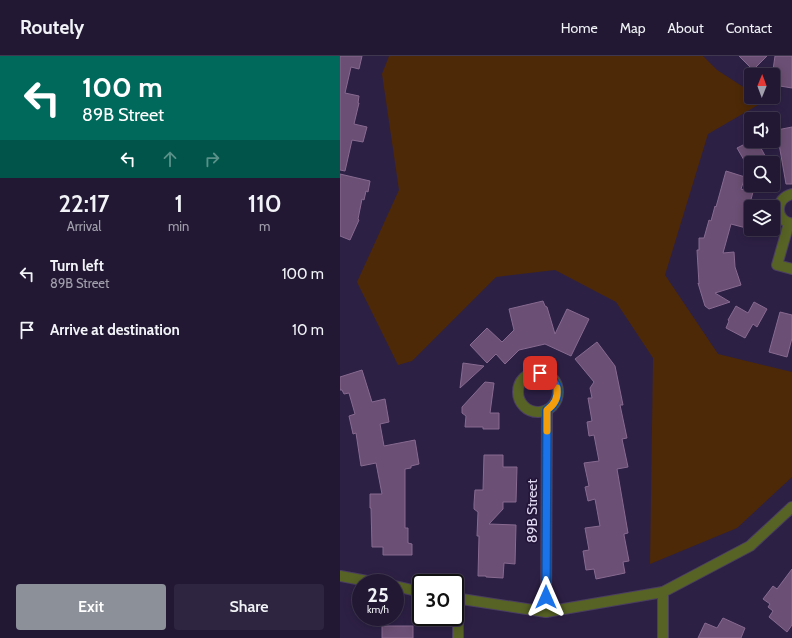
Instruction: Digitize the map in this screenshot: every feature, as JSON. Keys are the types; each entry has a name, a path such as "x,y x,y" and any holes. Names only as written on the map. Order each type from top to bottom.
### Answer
{"street":[{"path":"792,194 782,199 778,208 781,218 790,224 777,265 792,269"},
{"name":"89B Street","path":"546,612 547,410"},
{"path":"464,600 546,612 663,592 750,546 792,507"},
{"path":"340,576 352,578"},
{"path":"663,592 663,638"},
{"path":"458,626 458,638"}],"shaded area":[{"path":"389,56 703,56 717,70 744,87 744,104 760,104 708,134 665,275 718,354 792,372 792,477 737,528 650,564 653,358 616,302 555,270 496,277 412,361 398,365 357,282 399,190 382,74"}],"building":[{"path":"340,56 362,56 359,69 351,67 345,93 359,96 359,103 354,124 367,127 363,142 352,140 345,171 340,170"},
{"path":"739,56 767,56 755,68 751,68"},
{"path":"775,56 792,56 792,88 780,86 780,68 773,68"},
{"path":"792,127 792,184 786,184 780,148 780,129"},
{"path":"744,144 744,148 761,148 765,156 744,156 744,160 737,148"},
{"path":"726,171 744,177 741,189 744,190 744,192 753,192 751,200 744,200 744,227 731,224 723,253 734,252 735,267 741,285 715,293 730,302 709,309 705,306 698,283 699,284 697,250 699,250 699,238 704,238 709,220 711,221 715,206 716,207"},
{"path":"340,174 370,181 368,192 366,191 364,200 362,199 359,220 350,240 340,236"},
{"path":"543,301 547,307 555,334 567,309 589,319 571,356 545,344 519,350 505,364 496,354 487,363 470,345 487,328 502,342 514,330 509,309"},
{"path":"754,302 767,309 757,327 753,324 745,338 726,328 729,321 728,320 736,306 748,313"},
{"path":"780,312 792,315 792,338 787,357 769,352"},
{"path":"597,342 615,366 623,405 620,405 627,438 622,439 628,467 617,469 628,533 624,535 629,561 623,562 625,573 596,579 594,569 586,570 583,551 589,550 585,528 600,526 595,499 588,501 585,487 589,486 584,463 599,461 594,435 589,436 587,422 592,421 588,398 592,398 590,388 594,382 575,359"},
{"path":"463,363 484,366 460,388"},
{"path":"362,370 372,402 385,399 389,422 380,424 384,446 415,440 419,464 405,469 405,528 408,528 408,543 412,544 412,555 383,555 383,547 372,547 370,494 382,494 376,463 361,466 356,433 353,434 349,416 355,414 349,393 344,394 342,390 340,390 340,377"},
{"path":"485,382 494,383 490,413 499,413 499,429 465,427 466,416 462,413 462,407"},
{"path":"484,455 503,455 503,467 517,467 516,502 503,502 503,509 489,524 516,525 515,564 504,563 503,578 478,576 478,512 474,509 474,504 475,490 483,490"},
{"path":"792,569 792,625 787,632 769,617 773,611 768,607 770,604 763,599 773,586 777,589"},
{"path":"723,618 745,628 741,638 698,638 705,623 717,628"},
{"path":"382,626 413,626 413,638 382,638"}],"slow traffic":[{"path":"547,431 547,410 556,401 558,395 557,388"}],"route":[{"path":"540,373 546,374 551,378 555,383 558,395 556,401 547,410 546,597"}]}
